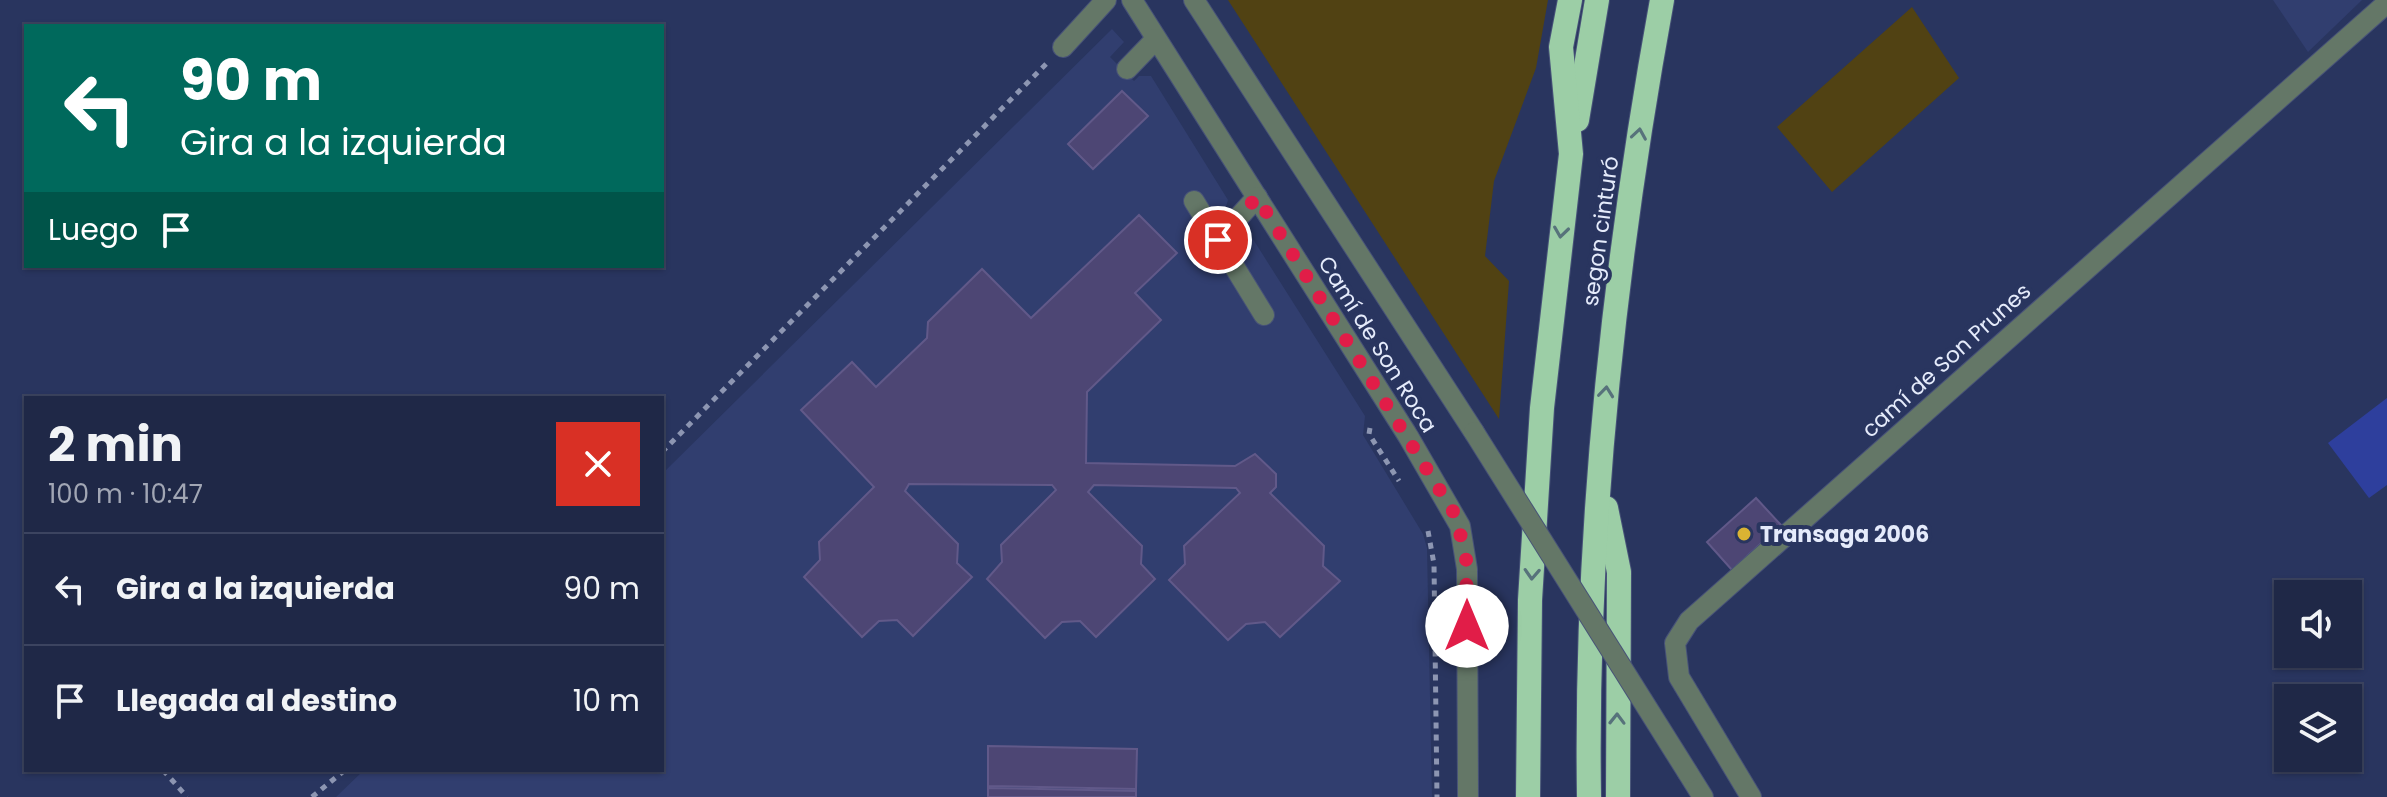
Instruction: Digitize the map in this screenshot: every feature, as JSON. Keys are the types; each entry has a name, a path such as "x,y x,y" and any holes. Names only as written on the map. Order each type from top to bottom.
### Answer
{"highway":[{"path":"1528,797 1530,616 1542,408 1571,154 1561,47 1570,0"},
{"name":"segon cinturó","path":"1571,154 1597,0"},
{"name":"segon cinturó","path":"1598,470 1626,217 1662,0"},
{"path":"1589,797 1588,726 1598,470"},
{"path":"1598,470 1619,572 1618,797"}],"street":[{"path":"1063,47 1106,0"},
{"name":"Camí de Son Roca","path":"1132,0 1422,459 1460,526 1467,569 1468,797"},
{"path":"1194,0 1474,432 1703,797"},
{"name":"camí de Son Prunes","path":"1751,797 1679,677 1675,643 1689,621 2387,3"},
{"path":"1127,69 1156,39"},
{"path":"1218,240 1257,197"},
{"path":"1194,201 1264,315"}],"path":[{"path":"664,450 1063,47"},
{"path":"1371,415 1369,434 1404,488"},
{"path":"1427,527 1434,564 1437,797"},
{"path":"165,772 187,797"},
{"path":"312,797 343,772"}],"shaded area":[{"path":"1228,0 1548,0 1536,68 1494,181 1485,256 1509,281 1499,419"},
{"path":"2273,0 2362,0 2308,52"},
{"path":"1912,7 1959,78 1832,192 1777,127"},
{"path":"1112,29 1124,42 1110,57 1134,81 1139,76 1151,76 1228,200 1225,210 1242,236 1251,236 1365,416 1363,435 1423,534 1427,548 1432,797 336,797 362,772 664,772 664,472"},
{"path":"2387,398 2387,485 2369,498 2328,443"}],"building":[{"path":"1122,91 1148,116 1093,169 1068,144"},
{"path":"1139,215 1177,253 1135,293 1161,320 1087,392 1086,463 1235,466 1255,454 1276,474 1276,487 1270,493 1324,546 1323,566 1340,581 1280,637 1265,622 1246,624 1228,640 1169,580 1185,564 1184,546 1240,493 1236,488 1094,485 1088,492 1142,546 1141,564 1155,579 1096,637 1080,621 1062,622 1045,638 987,579 1002,562 1001,545 1056,490 1052,485 909,484 905,491 958,544 957,563 972,577 913,636 897,620 879,621 862,637 804,577 820,560 819,542 874,487 801,410 852,362 876,387 927,338 928,322 982,269 1031,318"},
{"name":"Transaga 2006","path":"1756,498 1781,525 1732,570 1707,542"},
{"path":"988,746 1137,749 1136,789 988,786"},
{"path":"988,788 1136,791 1136,797 988,797"}],"place":[{"name":"Transaga 2006","path":"1744,534"}],"route":[{"path":"1218,240 1257,197 1454,513 1466,554 1467,626"}]}
